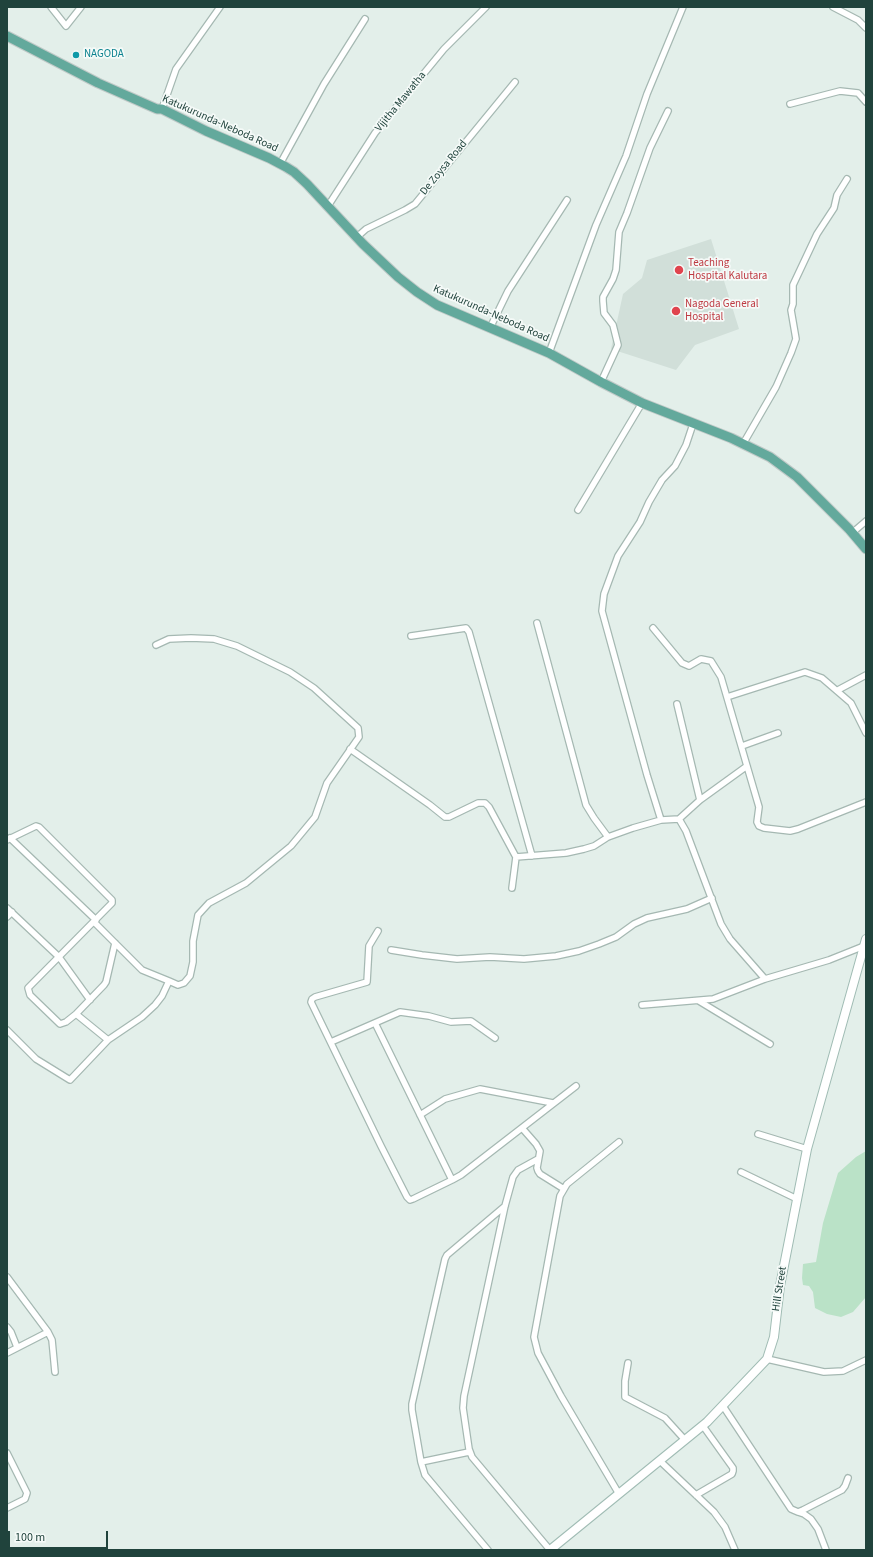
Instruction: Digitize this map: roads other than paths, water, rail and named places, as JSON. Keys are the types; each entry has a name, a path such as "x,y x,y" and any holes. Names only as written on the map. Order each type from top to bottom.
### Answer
{"main road":[{"name":"Katukurunda-Neboda Road","path":"7,36 98,83 157,109 162,109 294,172 357,237 398,277 417,292 437,305 549,353 642,403 743,444 770,457 797,477 866,549"},
{"name":"Hill Street","path":"550,1550 703,1426 767,1359 774,1338 780,1286 808,1149 865,942"}],"street":[{"path":"51,7 66,26 81,7"},
{"path":"162,109 176,69 220,7"},
{"name":"Vijitha Mawatha","path":"328,206 375,133 444,49 486,7"},
{"path":"549,353 596,225 626,156 647,94 683,7"},
{"path":"833,7 858,20 866,28"},
{"path":"280,164 324,84 365,19"},
{"name":"De Zoysa Road","path":"357,237 366,229 415,204 515,82"},
{"path":"790,104 840,91 858,93 866,102"},
{"path":"601,382 618,345 613,325 604,313 603,297 613,279 616,270 619,232 630,207 650,148 668,111"},
{"path":"743,444 776,387 779,376 791,353 796,338 791,310 793,304 793,286 817,234 834,208 837,195 847,179"},
{"path":"490,328 508,291 567,200"},
{"path":"578,510 642,403"},
{"path":"661,820 647,776 602,611 604,594 618,556 640,522 649,502 662,480 675,466 686,445 693,424"},
{"path":"852,533 866,521"},
{"path":"537,623 586,805 608,837"},
{"path":"410,636 466,628 469,632 532,856"},
{"path":"653,628 682,664 689,666 701,660 710,661 721,677 742,746 758,807 759,826 790,831 798,830 866,802"},
{"path":"115,943 106,982 76,1014 66,1022 60,1024 28,992 28,988 95,921 112,904 111,897 39,827 36,826 8,839 95,921 142,970 178,985 184,983 190,976 193,962 193,941 198,915 208,903 246,883 291,846 315,817 327,783 359,737 358,728 314,688 290,672 237,646 214,639 191,638 169,640 156,644"},
{"path":"727,697 805,672 822,678 838,690 851,703 866,733"},
{"path":"838,690 866,675"},
{"path":"677,704 700,800"},
{"path":"742,746 778,733"},
{"path":"350,749 445,817 449,818 478,803 485,803 489,807 516,857 512,888"},
{"path":"516,857 566,853 584,849 594,846 608,837 661,820 680,819 700,800 747,766"},
{"path":"680,819 686,831 721,924 730,939 765,979"},
{"path":"391,950 457,959 490,957 524,959 556,956 572,953 616,937 634,924 647,918 687,909 712,898"},
{"path":"7,917 9,910 59,957 90,1000"},
{"path":"378,931 370,946 367,982 312,999 311,1002 407,1197 410,1200 452,1180 468,1170 576,1086"},
{"path":"642,1005 699,1001 720,997 765,979 829,960 865,942"},
{"path":"7,1030 36,1059 70,1080 108,1040 142,1017 162,996 170,981"},
{"path":"699,1001 770,1044"},
{"path":"331,1042 400,1012 429,1016 450,1022 471,1021 495,1038"},
{"path":"76,1014 108,1040"},
{"path":"375,1023 452,1180"},
{"path":"420,1115 445,1099 480,1089 553,1103"},
{"path":"522,1128 540,1151 537,1168 540,1174 564,1189"},
{"path":"758,1134 808,1149"},
{"path":"619,1142 567,1184 560,1196 534,1337 538,1353 561,1396 619,1494"},
{"path":"538,1159 518,1170 515,1174 505,1206 464,1396 463,1408 469,1452 550,1550"},
{"path":"741,1172 797,1199"},
{"path":"488,1550 425,1475 421,1462 412,1404 443,1264 448,1255 505,1206"},
{"path":"7,1277 48,1332 52,1340 55,1372"},
{"path":"7,1327 11,1332 17,1347"},
{"path":"7,1353 48,1332"},
{"path":"767,1359 824,1372 842,1371 866,1360"},
{"path":"628,1363 625,1381 625,1397 655,1411 665,1418 685,1440"},
{"path":"723,1406 791,1509 804,1514 811,1519 818,1529 826,1550"},
{"path":"696,1495 732,1474 733,1471 733,1468 703,1426"},
{"path":"421,1462 469,1452"},
{"path":"7,1453 27,1493 25,1499 7,1508"},
{"path":"660,1461 721,1520 735,1550"},
{"path":"798,1512 842,1490 848,1478"}],"place":[{"name":"NAGODA","path":"76,55"},
{"name":"Teaching Hospital Kalutara","path":"679,270"},
{"name":"Nagoda General Hospital","path":"676,311"}]}
